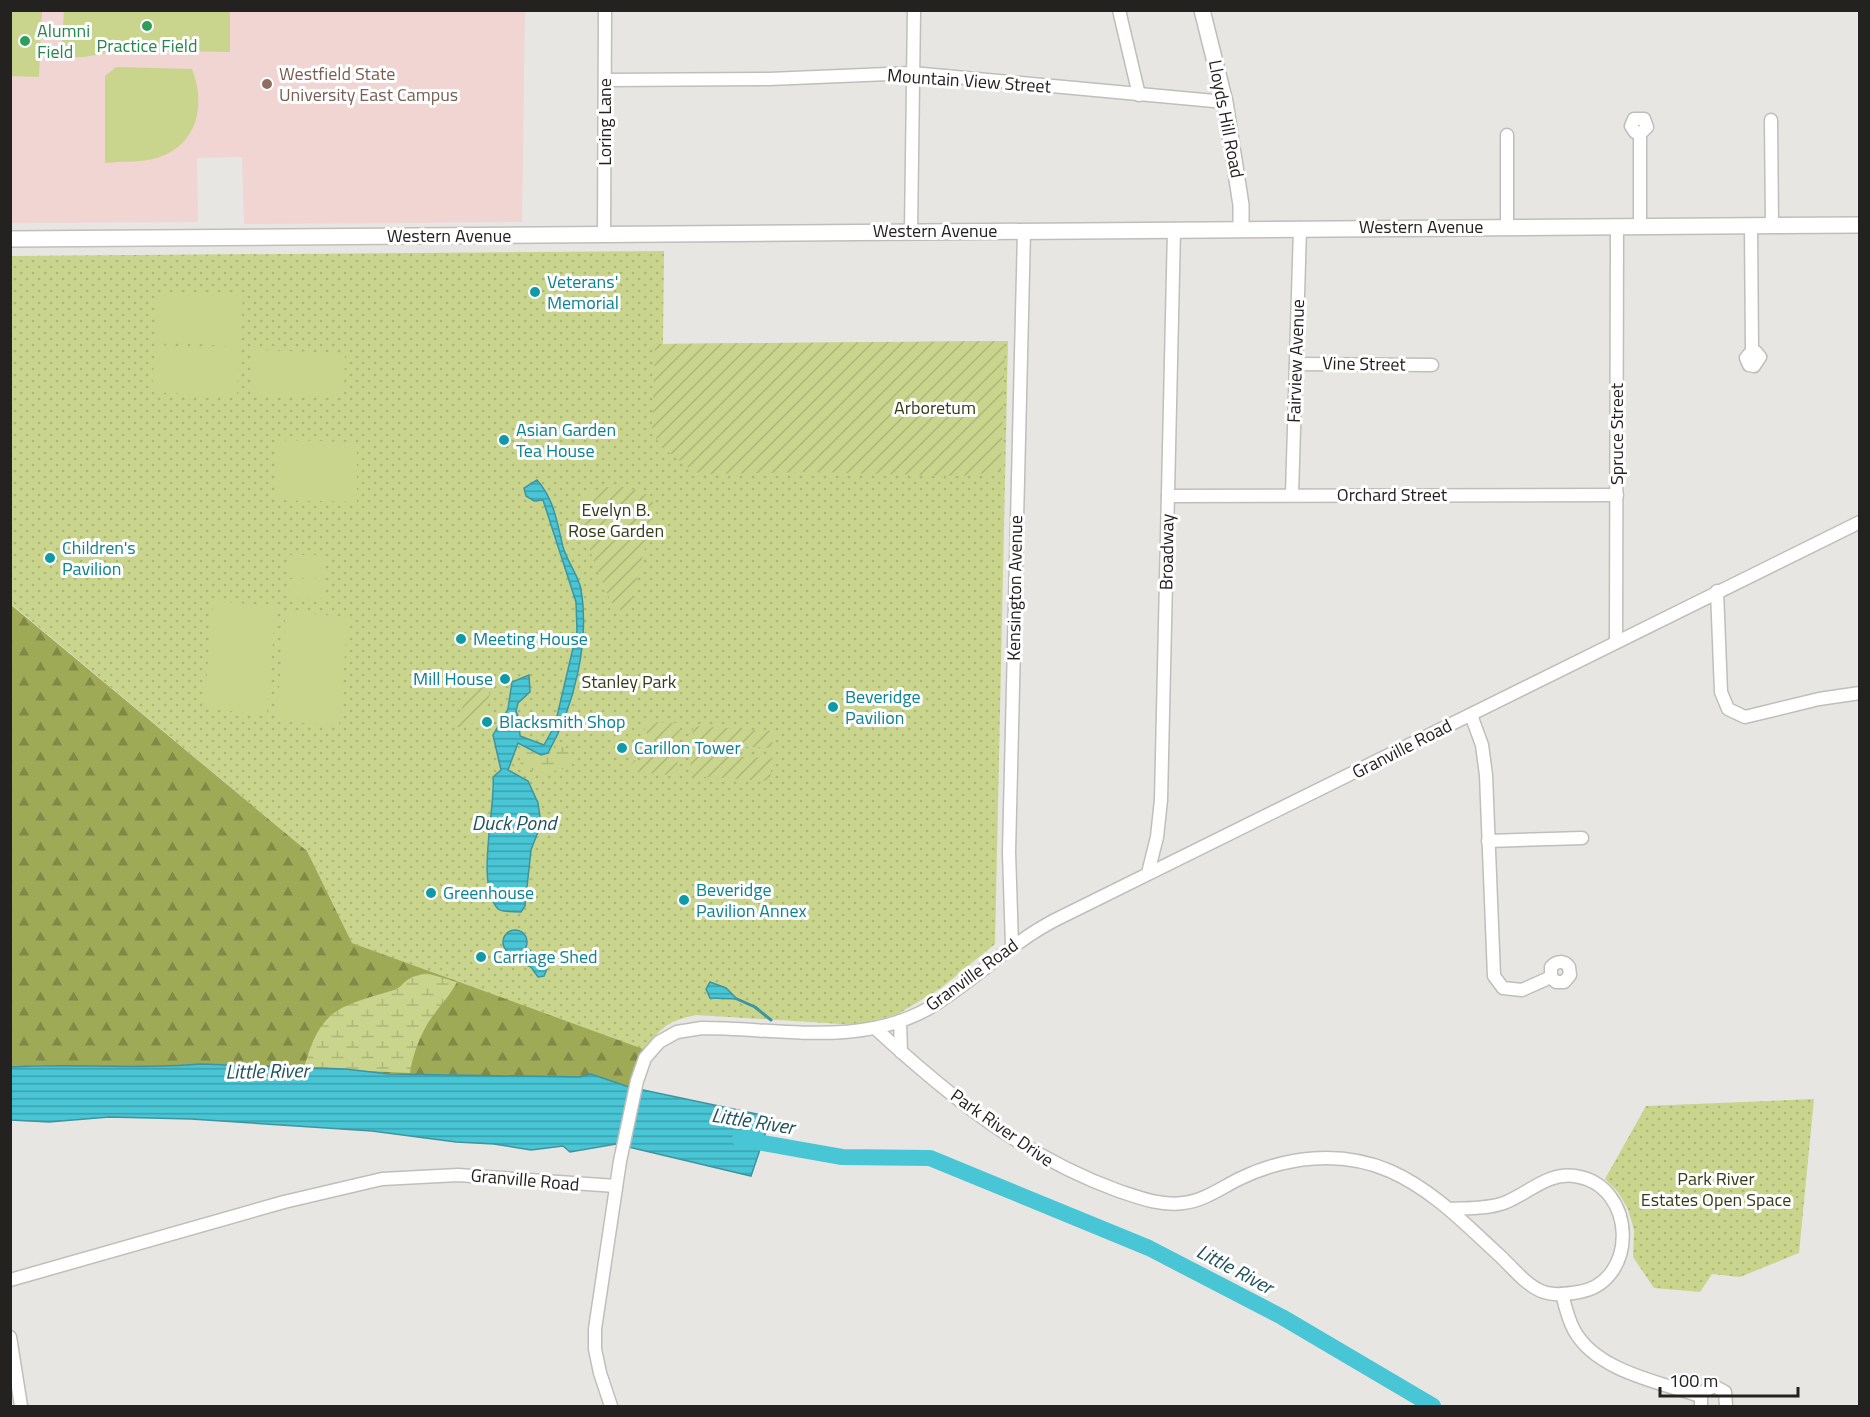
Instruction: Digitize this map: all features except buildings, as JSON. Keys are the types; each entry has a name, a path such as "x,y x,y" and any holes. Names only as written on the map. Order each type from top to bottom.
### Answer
{"main road":[{"name":"Lloyds Hill Road","path":"1202,10 1224,102 1241,205 1241,228"},
{"name":"Western Avenue","path":"10,239 1860,225"}],"street":[{"name":"Loring Lane","path":"604,234 605,10"},
{"path":"911,231 914,10"},
{"path":"1119,10 1138,95"},
{"name":"Mountain View Street","path":"605,80 769,79 912,74 1224,102"},
{"path":"1771,120 1772,225"},
{"path":"1640,134 1640,226"},
{"path":"1507,135 1508,227"},
{"path":"1751,225 1752,351"},
{"name":"Spruce Street","path":"1617,226 1617,641"},
{"name":"Fairview Avenue","path":"1293,495 1300,228"},
{"name":"Broadway","path":"1148,873 1157,837 1161,800 1174,229"},
{"name":"Kensington Avenue","path":"1012,946 1010,840 1024,231"},
{"name":"Vine Street","path":"1296,364 1432,365"},
{"name":"Orchard Street","path":"1168,496 1617,495"},
{"name":"Granville Road","path":"10,1280 284,1202 382,1179 444,1174 616,1186 640,1071 654,1047 665,1038 684,1030 712,1028 814,1033 876,1029 900,1021 935,1004 1012,946 1044,926 1860,522"},
{"path":"1717,591 1721,692 1724,704 1733,713 1752,717 1819,699 1860,693"},
{"path":"1471,715 1484,754 1492,963 1495,980 1503,988 1517,991 1551,977"},
{"path":"1488,841 1582,838"},
{"path":"900,1021 901,1052"},
{"name":"Park River Drive","path":"876,1029 988,1122 1044,1159 1086,1179 1147,1200 1170,1204 1190,1202 1273,1166 1306,1159 1358,1160 1389,1171 1419,1187 1449,1209 1532,1286 1544,1292 1562,1294 1580,1292 1596,1286 1610,1273 1617,1262 1624,1235 1624,1223 1614,1202 1601,1187 1583,1178 1564,1176 1544,1181 1500,1204 1449,1209"},
{"path":"611,1407 595,1349 595,1329 616,1186"},
{"path":"1562,1294 1574,1330 1587,1347 1626,1369 1700,1401 1708,1387 1717,1386 1726,1394 1726,1407"},
{"path":"10,1337 21,1407"}],"shaded area":[{"name":"Westfield State University East Campus","path":"10,11 525,11 522,222 244,224 242,157 197,158 198,222 11,223"}],"green space":[{"name":"Alumni Field","path":"11,10 42,11 39,77 11,76"},
{"name":"Practice Field","path":"64,10 230,11 230,52 124,50 84,57 55,58 62,41"},
{"path":"116,67 192,69 198,96 198,110 190,134 182,144 171,152 151,160 105,163 105,76"},
{"name":"Stanley Park","path":"664,251 663,344 1008,341 995,944 941,988 898,1014 858,1025 696,1015 665,1026 655,1037 649,1053 352,943 307,851 11,604 11,256"},
{"path":"158,293 243,295 240,347 155,341"},
{"name":"Arboretum","path":"1005,341 1001,471 960,476 813,472 705,474 695,472 663,448 652,433 655,344"},
{"path":"155,345 239,349 237,397 152,392"},
{"path":"253,350 345,353 344,398 251,396"},
{"path":"275,440 357,442 357,502 275,500"},
{"name":"Evelyn B. Rose Garden","path":"607,487 626,487 651,496 653,501 648,536 628,612 618,609 611,602 584,530 583,503 589,494"},
{"path":"289,555 325,555 325,575 289,575"},
{"path":"325,578 326,598 290,598 289,579"},
{"path":"213,601 276,606 267,714 204,709"},
{"path":"10,604 307,851 352,943 643,1049 634,1067 629,1087 591,1074 580,1077 399,1074 211,1064 149,1068 43,1065 11,1067"},
{"path":"286,612 348,617 339,726 276,721"},
{"path":"471,683 488,689 489,701 485,711 467,727 455,727"},
{"path":"649,722 680,723 679,744 663,744 650,739 644,728"},
{"path":"693,726 773,731 772,748 692,744"},
{"path":"560,742 570,753 572,765 559,770 538,772 520,763 520,756 527,747 540,757 550,753"},
{"path":"659,753 678,755 677,776 629,771 634,760 646,761"},
{"path":"691,755 772,758 770,781 690,776"},
{"path":"426,973 457,982 422,1034 413,1057 410,1073 304,1068 318,1032 335,1012 359,1001 396,989 407,980"},
{"name":"Park River Estates Open Space","path":"1814,1099 1799,1253 1740,1277 1712,1274 1700,1292 1654,1288 1633,1257 1634,1230 1628,1209 1618,1192 1605,1179 1646,1106"}],"water":[{"name":"Duck Pond","path":"537,480 551,503 563,547 580,584 583,631 578,674 572,695 548,753 541,755 518,743 508,770 528,781 538,803 541,824 531,850 525,906 521,912 498,909 491,898 488,882 487,865 493,777 501,770 493,735 508,709 512,682 529,675 530,692 518,703 516,711 520,736 544,745 555,725 577,631 576,602 543,500 534,501 526,496 524,488"},
{"path":"515,930 520,931 526,937 526,947 520,953 515,954 510,953 504,947 503,942 504,937 510,931"},
{"path":"529,949 534,956 545,958 549,964 544,976 538,977 531,967 522,963 520,955"},
{"path":"710,982 726,988 737,999 710,998 706,989"},
{"path":"200,1064 345,1069 389,1074 580,1077 591,1074 629,1087 771,1117 751,1176 616,1144 570,1152 563,1146 531,1150 372,1131 191,1119 109,1117 49,1122 11,1120 11,1067"}],"waterway":[{"path":"737,999 755,1007 771,1020"},
{"name":"Little River","path":"740,1139 842,1157 930,1158 1149,1248 1282,1317 1433,1406"}],"place":[{"name":"Practice Field","path":"147,26"},
{"name":"Alumni Field","path":"25,41"},
{"name":"Westfield State University East Campus","path":"267,84"},
{"name":"Veterans' Memorial","path":"535,292"},
{"name":"Asian Garden Tea House","path":"504,440"},
{"name":"Children's Pavilion","path":"50,558"},
{"name":"Meeting House","path":"461,639"},
{"name":"Mill House","path":"505,679"},
{"name":"Beveridge Pavilion","path":"833,707"},
{"name":"Blacksmith Shop","path":"487,722"},
{"name":"Carillon Tower","path":"622,748"},
{"name":"Greenhouse","path":"431,893"},
{"name":"Beveridge Pavilion Annex","path":"684,900"},
{"name":"Carriage Shed","path":"481,957"}]}
